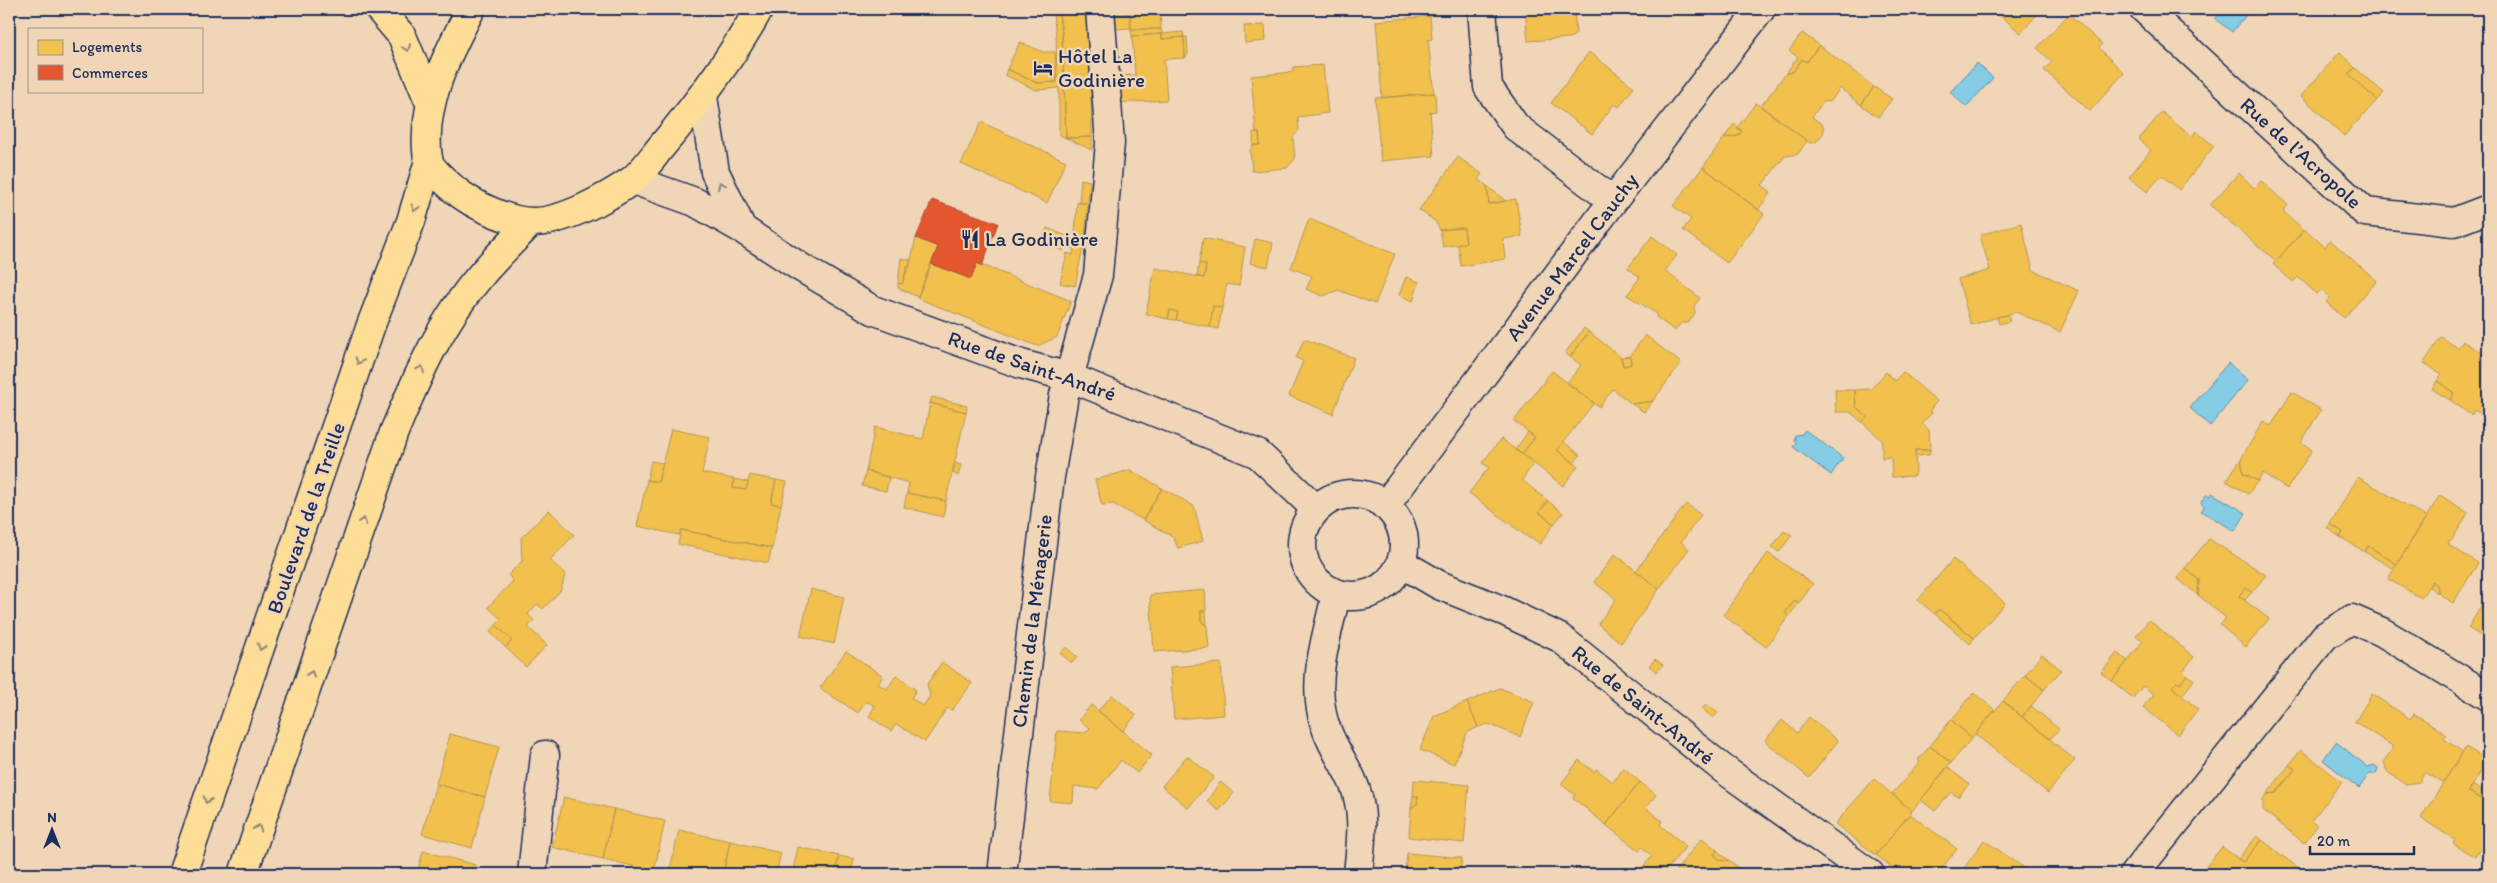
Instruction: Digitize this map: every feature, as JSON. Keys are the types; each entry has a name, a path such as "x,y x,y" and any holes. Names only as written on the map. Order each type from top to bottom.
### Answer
{"main road":[{"path":"379,9 402,36 430,104"},
{"path":"430,104 448,58 471,9"},
{"path":"428,161 448,184 467,200 481,208 531,222 566,215 599,201 633,180 703,97 737,48 759,9"},
{"name":"Boulevard de la Treille","path":"182,874 372,325 411,221 428,161 427,134 430,104"},
{"path":"243,874 394,432 421,368 449,320 480,276 531,222"}],"street":[{"name":"Chemin de la Ménagerie","path":"1003,866 1050,477 1069,376 1098,275 1110,144 1100,9"},
{"path":"1482,9 1488,87 1516,127 1613,201"},
{"name":"Avenue Marcel Cauchy","path":"1385,506 1613,201 1761,9"},
{"name":"Rue de l’Acropole","path":"2144,9 2365,212 2454,222 2488,209"},
{"path":"703,97 715,172 742,229"},
{"name":"Rue de Saint-André","path":"633,180 695,202 873,310 1021,364 1069,376 1258,454 1316,509"},
{"path":"1357,494 1372,498 1385,506 1396,517 1402,531 1404,547 1401,563 1394,576 1382,588 1352,597 1336,594 1321,586 1309,573 1302,557 1301,540 1306,524 1316,509 1342,495 1357,494"},
{"name":"Rue de Saint-André","path":"1401,563 1439,585 1504,611 1560,638 1722,768 1870,874"},
{"path":"1336,594 1323,648 1318,685 1322,716 1353,782 1363,824 1358,874"},
{"path":"2134,874 2325,636 2352,620 2382,632 2488,696"},
{"path":"532,874 545,755"}],"water":[{"path":"2223,9 2251,9 2232,32 2215,19"},
{"path":"1977,63 1993,78 1966,107 1950,92"},
{"path":"2228,363 2248,380 2210,426 2190,408"},
{"path":"1805,430 1843,458 1831,475 1793,447 1796,443 1794,440 1795,435 1802,434"},
{"path":"2212,493 2246,513 2235,531 2201,511 2204,507 2201,502 2206,495 2210,496"},
{"path":"2336,742 2368,767 2374,765 2378,768 2376,774 2369,774 2359,788 2323,760"}],"building: Logements":[{"path":"1052,9 1058,9 1062,33 1066,138 1059,135 1059,88 1036,90 1005,75 1007,69 1037,83 1057,82 1056,34"},
{"path":"1058,9 1085,9 1089,29 1092,137 1066,138 1062,33"},
{"path":"1112,9 1160,9 1161,29 1131,29 1130,14 1112,15"},
{"path":"1525,9 1574,9 1576,34 1570,38 1528,41"},
{"path":"1992,9 2042,9 2021,33"},
{"path":"1130,14 1131,28 1113,29 1112,15"},
{"path":"2069,14 2102,44 2099,48 2124,73 2090,111 2044,70 2052,62 2037,48"},
{"path":"1430,16 1432,39 1428,40 1434,93 1382,98 1376,21"},
{"path":"1265,25 1266,41 1245,43 1244,26"},
{"path":"1131,29 1161,29 1162,34 1132,36"},
{"path":"1183,32 1184,37 1162,39 1162,34"},
{"path":"1802,33 1819,45 1807,62 1802,59 1793,72 1786,73 1798,57 1789,51"},
{"path":"1162,34 1162,39 1184,37 1185,58 1164,59 1167,100 1118,103 1118,76 1135,75 1132,36"},
{"path":"1184,37 1187,37 1188,54 1185,58"},
{"path":"1020,42 1043,52 1055,52 1057,82 1037,83 1007,69"},
{"path":"1819,45 1874,87 1861,105 1840,88 1831,101 1823,102 1812,117 1823,125 1824,132 1816,142 1810,143 1761,106 1786,73 1793,72 1802,59 1807,62"},
{"path":"1589,52 1634,87 1619,107 1614,104 1592,134 1551,103"},
{"path":"2340,52 2355,68 2348,74 2377,100 2344,136 2301,96"},
{"path":"1323,65 1328,113 1298,117 1299,130 1293,137 1295,159 1287,168 1252,171 1250,150 1253,145 1260,145 1259,133 1256,133 1251,76 1293,72 1293,67"},
{"path":"2355,68 2384,93 2377,100 2348,74"},
{"path":"1874,87 1892,99 1878,117 1861,105"},
{"path":"1435,93 1436,111 1430,112 1434,156 1381,161 1375,98"},
{"path":"1756,103 1807,141 1798,154 1785,156 1762,185 1771,192 1758,210 1703,167 1724,138 1738,136 1742,131 1737,128"},
{"path":"2162,112 2192,137 2196,131 2214,146 2179,190 2162,175 2147,192 2129,177 2151,150 2139,139"},
{"path":"981,122 1066,161 1047,203 961,164"},
{"path":"1734,124 1742,131 1738,136 1724,138"},
{"path":"1253,132 1259,133 1260,145 1253,145"},
{"path":"1092,137 1092,150 1066,138"},
{"path":"1458,157 1482,174 1478,179 1487,186 1489,204 1516,199 1522,236 1503,239 1505,259 1461,266 1458,244 1466,243 1464,228 1440,230 1435,221 1419,210"},
{"path":"1703,167 1764,214 1727,263 1683,230 1691,219 1673,206"},
{"path":"2239,173 2254,188 2261,181 2288,205 2283,211 2304,230 2276,261 2210,205"},
{"path":"1081,179 1090,181 1088,203 1079,203"},
{"path":"1487,186 1506,201 1489,204"},
{"path":"1077,203 1088,203 1085,238 1075,233"},
{"path":"1309,219 1395,254 1375,304 1338,290 1323,296 1306,289 1312,276 1291,268"},
{"path":"2021,223 2033,270 2079,291 2060,332 2016,312 1971,325 1958,279 1990,270 1980,235"},
{"path":"1047,228 1069,237 1063,251 1041,242"},
{"path":"1464,228 1466,243 1443,247 1440,230"},
{"path":"2305,229 2325,247 2330,240 2377,281 2344,318 2326,302 2330,298 2321,290 2317,294 2298,277 2293,282 2273,264"},
{"path":"1075,233 1085,238 1075,286 1060,283 1067,253 1073,255"},
{"path":"1652,236 1677,255 1665,271 1700,298 1694,306 1695,313 1688,323 1681,323 1675,331 1656,317 1657,314 1627,295 1640,277 1628,268"},
{"path":"916,238 938,247 918,297 898,288 898,283 902,284 907,267 909,268"},
{"path":"1203,238 1245,247 1239,286 1227,284 1222,308 1213,306 1210,327 1176,320 1178,312 1170,310 1168,319 1146,314 1155,268 1204,278 1206,265 1199,263"},
{"path":"1255,239 1273,243 1268,267 1250,263"},
{"path":"901,258 911,260 902,284 898,283"},
{"path":"977,263 1071,301 1057,337 1037,346 917,298 931,264 971,279"},
{"path":"1199,263 1206,265 1204,278 1197,276"},
{"path":"1406,277 1419,282 1413,301 1399,295"},
{"path":"1213,306 1222,308 1218,329 1210,327"},
{"path":"1170,310 1178,312 1176,320 1168,319"},
{"path":"2008,315 2010,321 1999,324 1997,317"},
{"path":"1584,328 1589,332 1570,357 1565,353"},
{"path":"1589,332 1621,357 1623,366 1631,364 1630,356 1645,335 1681,363 1653,401 1632,404 1613,389 1599,407 1567,383 1581,365 1570,357"},
{"path":"2441,337 2458,348 2463,341 2483,354 2480,359 2488,364 2488,419 2475,410 2471,415 2450,400 2454,393 2437,381 2442,374 2424,363"},
{"path":"1304,339 1354,358 1333,414 1289,396 1303,361 1296,358"},
{"path":"2483,354 2488,357 2488,364 2480,359"},
{"path":"1630,356 1631,364 1623,366 1621,357"},
{"path":"1552,371 1594,403 1557,450 1578,466 1563,486 1522,454 1535,437 1514,421"},
{"path":"1886,372 1895,381 1903,372 1937,401 1930,410 1932,413 1922,423 1929,430 1930,450 1915,450 1916,472 1914,476 1892,477 1891,457 1882,458 1882,440 1862,422 1867,417 1856,407 1855,390 1871,389"},
{"path":"2437,381 2454,393 2450,400 2432,389"},
{"path":"1835,390 1855,390 1856,407 1867,417 1862,422 1850,412 1836,412"},
{"path":"2292,392 2321,410 2301,442 2312,450 2287,489 2263,473 2258,481 2243,473 2241,459 2263,421 2271,426"},
{"path":"932,397 967,406 966,412 930,403"},
{"path":"1653,401 1644,412 1632,404"},
{"path":"930,403 966,412 946,501 907,493 909,483 866,471 875,427 923,439"},
{"path":"671,429 710,437 702,473 734,479 733,488 746,490 750,475 776,480 771,503 781,505 772,548 681,530 679,535 637,526 647,480 658,482"},
{"path":"1528,432 1535,437 1522,454 1515,450"},
{"path":"1501,439 1534,463 1522,480 1548,501 1539,512 1554,524 1540,544 1531,537 1530,539 1469,493 1489,467 1482,463"},
{"path":"1564,442 1580,455 1574,463 1557,450"},
{"path":"1915,450 1930,450 1929,455 1916,456"},
{"path":"2241,459 2243,473 2258,481 2248,494 2226,481"},
{"path":"651,461 663,463 658,482 647,480"},
{"path":"955,463 961,465 958,476 953,473"},
{"path":"1130,470 1162,488 1143,520 1113,504 1102,505 1095,480"},
{"path":"866,471 889,477 886,491 862,486"},
{"path":"2358,477 2426,517 2397,564 2368,546 2365,552 2340,537 2343,532 2330,524"},
{"path":"734,479 748,482 746,490 733,488"},
{"path":"776,480 787,482 781,505 771,503"},
{"path":"1162,488 1194,506 1203,541 1178,548 1173,537 1143,520"},
{"path":"907,493 946,501 943,517 904,507"},
{"path":"2440,495 2468,513 2452,540 2448,541 2450,546 2478,563 2453,603 2438,593 2437,585 2432,581 2421,598 2388,579"},
{"path":"1548,501 1563,513 1554,524 1539,512"},
{"path":"1686,504 1701,515 1681,542 1689,549 1659,589 1636,571"},
{"path":"549,510 574,535 550,560 565,574 561,590 543,609 537,604 528,614 534,621 528,627 547,645 526,667 505,647 512,641 496,625 501,619 488,607 513,581 508,575 522,561 521,538"},
{"path":"2330,524 2343,532 2340,537 2327,528"},
{"path":"681,530 772,548 768,563 678,544"},
{"path":"1784,531 1792,535 1779,552 1772,547"},
{"path":"2209,539 2266,575 2252,592 2245,588 2239,596 2269,619 2246,647 2220,625 2226,618 2198,595 2199,580 2185,568"},
{"path":"2368,546 2397,564 2394,569 2365,552"},
{"path":"1768,553 1813,584 1799,603 1795,600 1785,613 1789,616 1766,647 1723,615"},
{"path":"1615,554 1659,589 1621,643 1598,624 1616,599 1594,582"},
{"path":"1953,559 2005,603 1974,638 1939,609 1935,614 1918,600"},
{"path":"2185,568 2199,580 2198,595 2177,578"},
{"path":"2432,581 2437,585 2438,593 2429,587"},
{"path":"2245,588 2252,592 2245,600 2239,596"},
{"path":"811,589 844,597 834,644 800,636"},
{"path":"1205,590 1206,611 1201,611 1201,621 1207,626 1209,648 1154,652 1150,595"},
{"path":"2488,595 2488,640 2468,628"},
{"path":"1795,600 1799,603 1789,616 1785,613"},
{"path":"1939,609 1974,638 1970,644 1935,614"},
{"path":"1201,611 1206,611 1207,626 1201,621"},
{"path":"2149,620 2194,657 2183,671 2187,675 2180,684 2177,682 2172,687 2198,709 2178,735 2143,707 2154,694 2143,686 2133,698 2112,681 2143,641 2136,636"},
{"path":"496,625 512,641 505,647 490,632"},
{"path":"1066,647 1077,657 1072,663 1060,653"},
{"path":"846,651 883,676 878,684 887,689 896,676 916,690 911,698 923,706 930,696 927,684 942,662 972,683 952,710 947,708 925,742 896,724 891,731 869,716 875,706 866,701 858,713 820,688"},
{"path":"2117,653 2128,661 2112,681 2101,673"},
{"path":"2042,654 2061,670 2044,690 2025,675"},
{"path":"1655,659 1663,665 1657,672 1649,666"},
{"path":"1221,663 1224,715 1174,719 1170,667"},
{"path":"2025,675 2044,690 2022,717 2003,701"},
{"path":"2187,675 2194,680 2182,695 2172,687 2177,682 2180,684"},
{"path":"1500,688 1534,702 1520,737 1489,724 1478,727 1467,702"},
{"path":"1974,693 1995,710 1972,738 1951,720"},
{"path":"2372,694 2410,719 2414,714 2428,722 2447,735 2444,739 2463,752 2443,783 2425,772 2419,782 2406,784 2387,772 2384,761 2394,747 2355,722"},
{"path":"1112,695 1136,715 1123,731 1098,711"},
{"path":"2003,701 2075,760 2048,793 1975,734"},
{"path":"1467,702 1478,727 1467,733 1454,764 1420,750 1434,716"},
{"path":"1091,705 1152,755 1137,773 1121,760 1098,789 1074,786 1073,803 1050,801 1057,731 1085,733 1090,728 1079,720"},
{"path":"1706,705 1718,713 1713,718 1702,709"},
{"path":"2031,706 2059,729 2050,739 2022,717"},
{"path":"1809,717 1838,741 1809,778 1765,741 1782,720 1797,733"},
{"path":"1951,720 1972,738 1951,763 1930,746"},
{"path":"450,734 499,747 485,797 436,784"},
{"path":"1930,746 1951,763 1912,811 1892,794 1920,762 1918,760"},
{"path":"2466,747 2487,760 2469,792 2481,799 2488,790 2488,836 2475,857 2453,844 2455,840 2421,818"},
{"path":"2301,750 2342,782 2311,821 2317,826 2304,843 2263,810 2263,799 2267,794 2276,793 2295,769 2289,765"},
{"path":"1187,756 1214,777 1188,808 1162,786"},
{"path":"1579,760 1594,772 1596,769 1613,782 1624,768 1640,782 1606,825 1573,798 1575,795 1561,784"},
{"path":"2289,765 2295,769 2276,793 2267,794"},
{"path":"1947,767 1969,784 1958,797 1951,792 1935,811 1921,800"},
{"path":"1874,779 1912,811 1876,855 1835,824"},
{"path":"1414,780 1469,785 1464,843 1409,837 1411,808 1417,804 1418,796 1413,796"},
{"path":"1220,782 1234,793 1219,811 1207,801"},
{"path":"1640,782 1656,795 1646,808 1662,821 1660,825 1686,846 1663,874 1637,874 1652,856 1642,847 1639,851 1606,825"},
{"path":"436,784 485,797 472,848 422,834"},
{"path":"2472,785 2485,793 2481,799 2469,792"},
{"path":"1413,796 1418,796 1417,804 1411,808"},
{"path":"564,797 614,809 603,859 552,847"},
{"path":"614,809 665,821 654,871 603,859"},
{"path":"1910,814 1957,849 1937,874 1900,874 1876,855"},
{"path":"679,830 730,841 723,874 669,874"},
{"path":"2257,836 2262,840 2243,862 2238,859"},
{"path":"1702,838 1717,850 1714,855 1722,861 1729,860 1746,874 1673,874"},
{"path":"1984,840 2033,874 1960,874"},
{"path":"2262,840 2302,871 2299,874 2200,874 2222,847 2243,862"},
{"path":"730,841 781,853 776,874 723,874"},
{"path":"798,847 839,856 835,874 792,874"},
{"path":"1717,850 1729,860 1722,861 1714,855"},
{"path":"423,851 476,865 474,874 417,874"},
{"path":"1407,853 1462,858 1460,874 1405,873"},
{"path":"839,856 854,859 851,874 835,874"}],"building: Commerces":[{"path":"932,200 998,223 982,266 977,263 971,279 931,264 938,247 916,238"}],"place":[{"name":"Hôtel La Godinière","path":"1043,68"},
{"name":"La Godinière","path":"970,239"}]}
